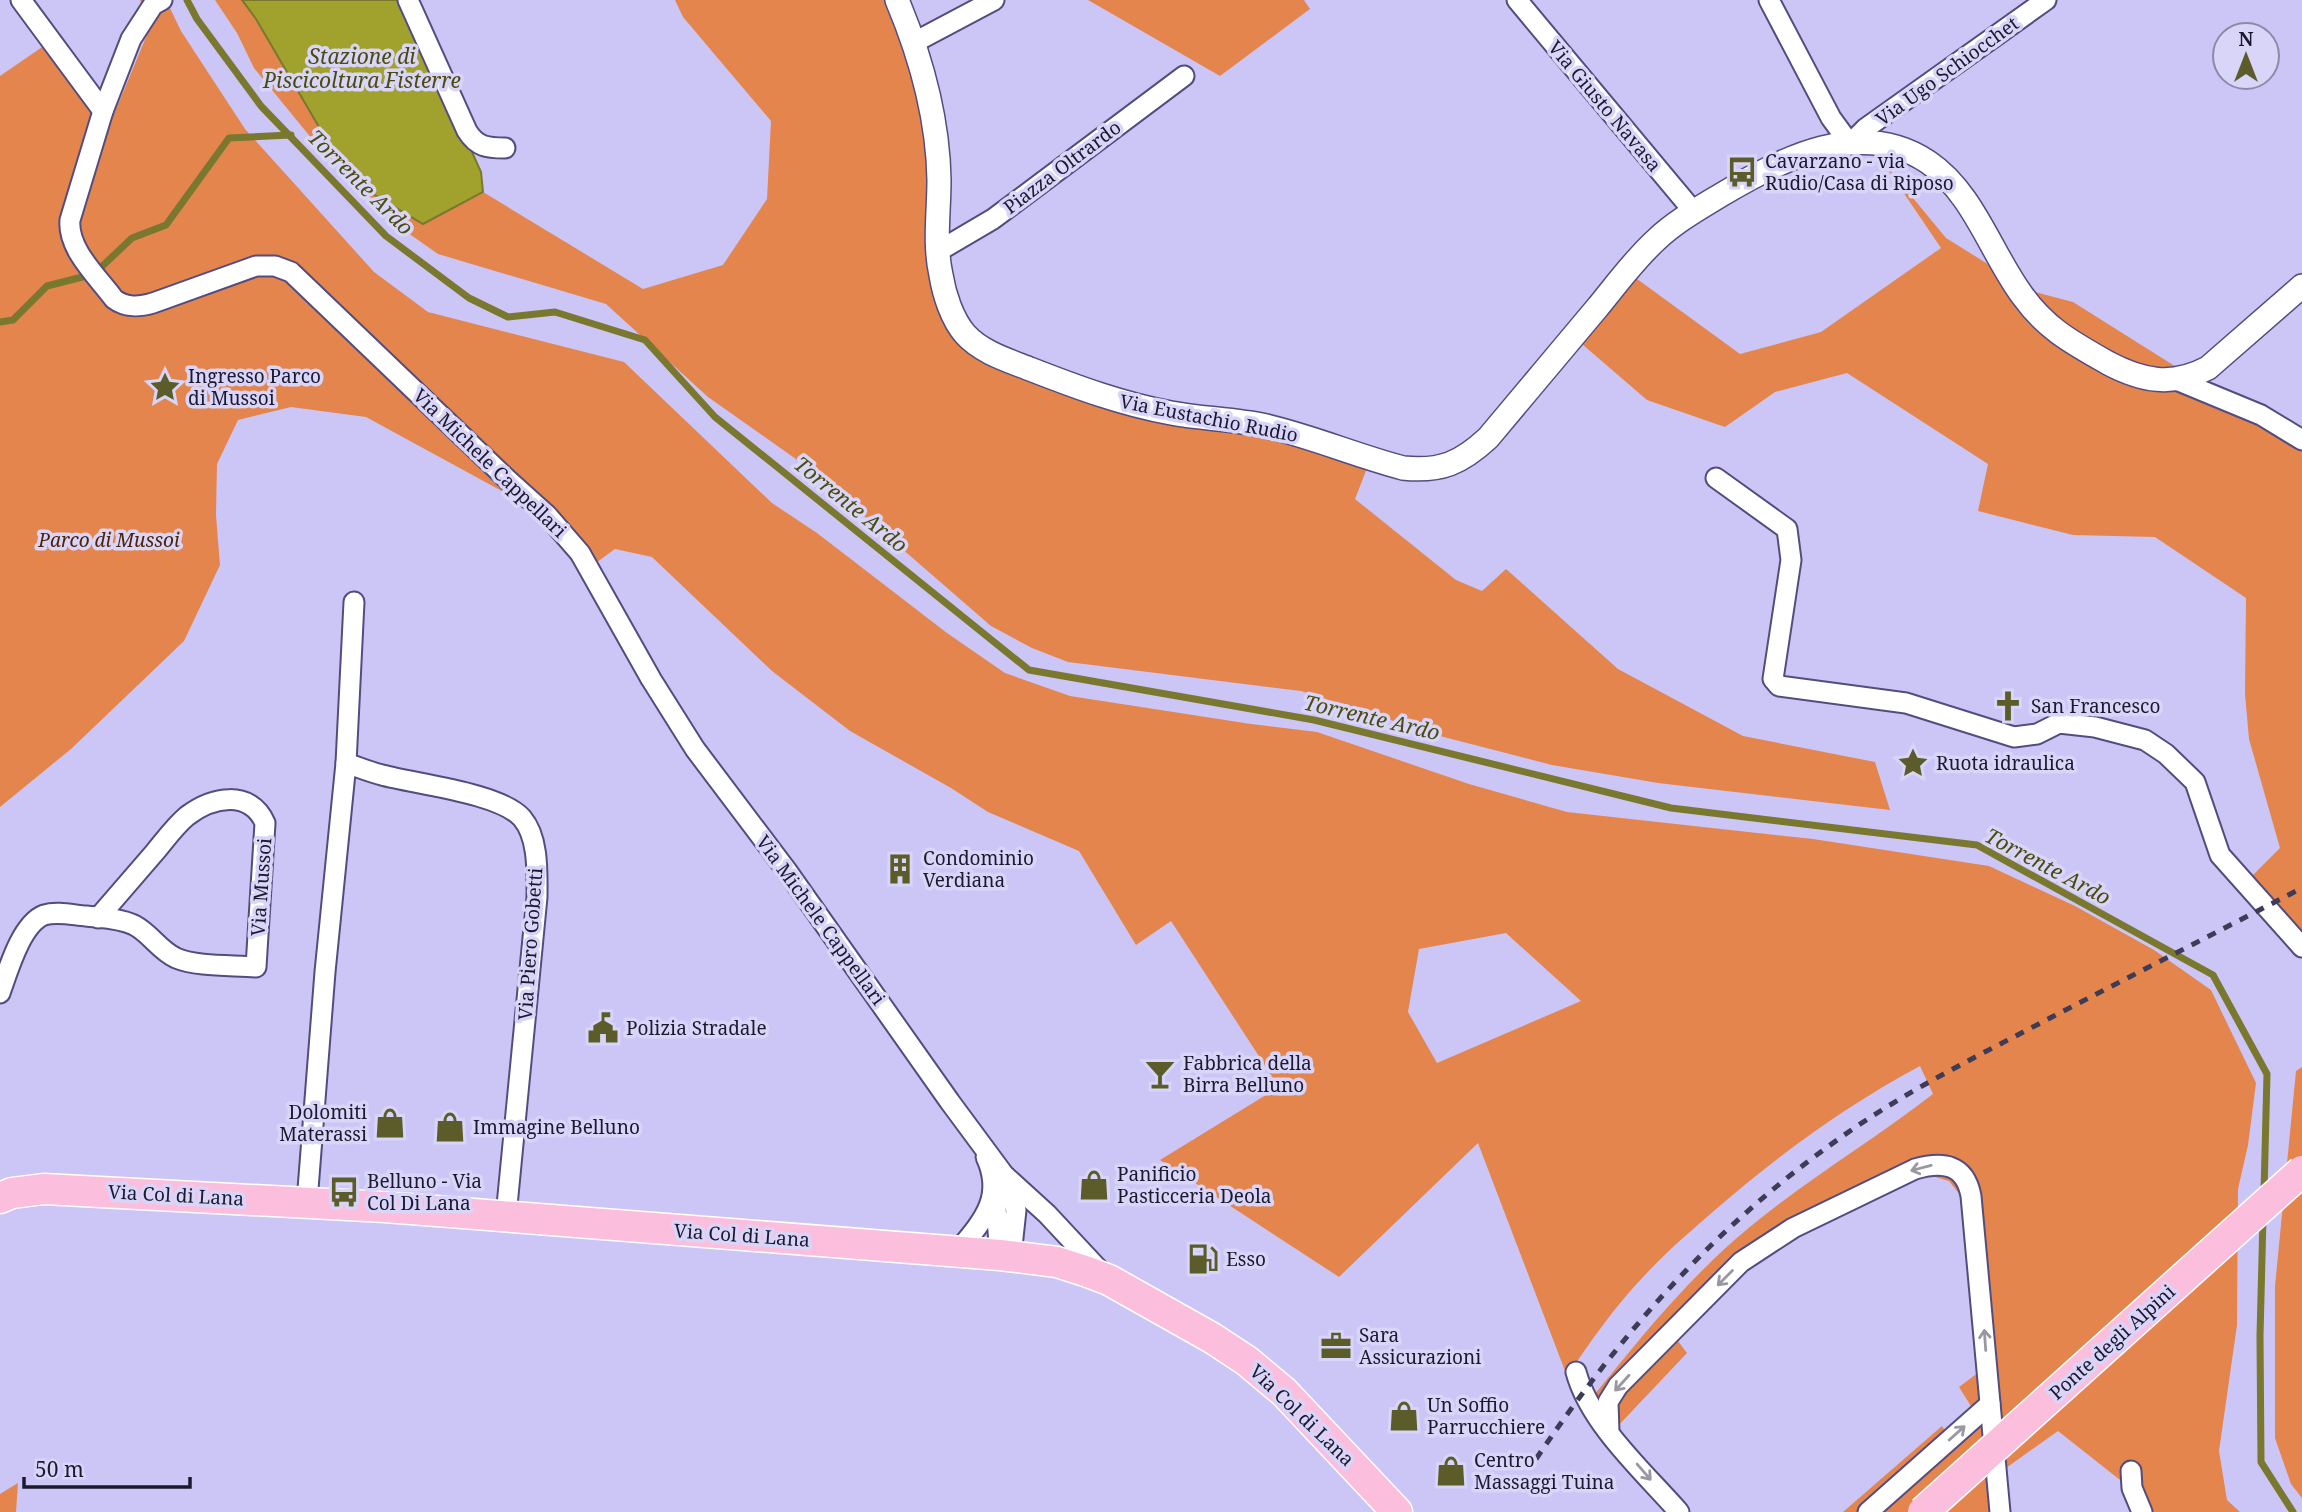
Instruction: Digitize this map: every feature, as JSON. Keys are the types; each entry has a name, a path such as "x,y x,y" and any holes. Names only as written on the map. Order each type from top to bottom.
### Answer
{"main road":[{"name":"Ponte degli Alpini","path":"1923,1512 2302,1171"},
{"name":"Via Col di Lana","path":"0,1198 12,1193 44,1189 307,1202 1057,1262 1109,1280 1170,1313 1247,1361 1284,1392 1318,1426 1397,1512"}],"street":[{"path":"21,0 103,111"},
{"path":"408,0 467,131 479,145 505,148"},
{"name":"Via Eustachio Rudio","path":"897,0 914,43 930,101 938,151 937,252 945,294 964,333 996,355 1083,390 1116,400 1172,413 1265,426 1386,464 1418,470 1456,463 1478,447 1655,241 1694,212 1783,161 1819,148 1850,144 1878,145 1902,150 1928,162 1942,173 1972,212 2021,294 2039,317 2062,337 2126,373 2144,379 2174,379"},
{"path":"914,43 994,0"},
{"name":"Via Giusto Navasa","path":"1517,0 1694,212"},
{"path":"1769,0 1831,118 1850,144"},
{"name":"Via Ugo Schiocchet","path":"1850,144 1867,128 2046,0"},
{"name":"Via Michele Cappellari","path":"158,3 131,39 103,111 70,220 72,240 114,299 127,305 144,305 256,266 275,266 291,272 547,515 580,553 651,679 695,749 788,871 980,1143 998,1180 1047,1214 1109,1280"},
{"name":"Piazza Oltrardo","path":"937,252 993,219 1184,76"},
{"path":"2174,379 2197,374 2208,368 2302,286"},
{"path":"2174,379 2261,415 2302,440"},
{"path":"1716,478 1787,529 1791,560 1773,679 1779,686 1906,703 2014,737 2037,734 2059,723 2095,727 2145,740 2166,754 2195,782 2220,855 2302,947"},
{"path":"307,1202 325,972 346,763 354,602"},
{"name":"Via Piero Gobetti","path":"346,763 380,775 471,795 501,805 521,817 531,836 537,871 537,897 506,1216"},
{"name":"Via Mussoi","path":"0,993 24,932 43,915 58,913 98,918 119,920 135,925 177,958 189,962 256,967 265,823 260,811 249,803 237,800 223,800 198,809 177,826 98,918"},
{"path":"1609,1432 1608,1402 1618,1386 1741,1262 1793,1228 1915,1168 1944,1165 1964,1175 1969,1185 2000,1512"},
{"path":"957,1252 988,1212 998,1180"},
{"path":"998,1180 1006,1256"},
{"path":"1576,1372 1581,1392 1609,1432 1679,1512"},
{"path":"1868,1512 1891,1503 1990,1406"},
{"path":"2131,1471 2132,1488 2142,1512"}],"green space":[{"name":"Parco di Mussoi","path":"140,0 166,0 181,31 245,129 374,272 428,312 624,362 772,503 817,533 947,633 1005,673 1070,696 1317,732 1469,784 1567,812 1813,839 1989,866 2075,906 2154,950 2211,990 2256,1083 2248,1145 2238,1189 2237,1325 2219,1451 2227,1500 2240,1512 2140,1512 2129,1487 2058,1431 1999,1473 2003,1512 1843,1512 1942,1426 1950,1439 1979,1419 1959,1387 1995,1360 1981,1221 1949,1181 1928,1175 1912,1179 1809,1226 1743,1269 1675,1337 1687,1353 1616,1428 1591,1399 1666,1308 1729,1245 1796,1192 1933,1094 1920,1066 1813,1132 1739,1189 1661,1258 1634,1287 1567,1376 1478,1143 1339,1277 1160,1160 1279,1087 1171,921 1136,945 1079,851 988,812 850,731 772,671 652,557 615,549 582,573 520,501 366,417 291,407 238,420 217,464 216,515 220,565 184,641 71,749 0,807 0,76 48,43 110,124 151,25","holes":["1506,933 1581,1001 1437,1063 1408,1012 1419,949"]},
{"path":"215,0 242,0 256,19 330,146 368,191 423,224 483,192 643,289 723,265 767,199 771,121 683,17 675,0 889,0 928,110 945,306 978,340 1137,401 1369,463 1355,499 1456,580 1482,591 1506,569 1618,669 1743,736 1875,762 1890,810 1658,783 1552,765 1440,736 1301,691 1068,662 1032,648 991,626 810,469 708,397 606,304 438,254 391,221 317,145 254,68 237,33"},
{"path":"1088,0 1304,0 1310,9 1220,76"},
{"path":"1880,158 1946,238 2031,291 2073,302 2302,446 2302,948 2247,881 2280,848 2249,739 2245,694 2246,598 2155,537 2073,535 1978,511 1988,464 1847,373 1775,392 1725,427 1647,400 1568,332 1622,268 1740,354 1821,332 1941,248"},
{"path":"2302,1067 2302,1498 2291,1484 2275,1438 2275,1286 2296,1071"},
{"path":"18,1483 16,1512 0,1512 0,1494"}],"water":[{"name":"Stazione di Piscicoltura Fisterre","path":"242,0 404,0 481,172 483,192 423,224 368,191 330,146 256,19"}],"waterway":[{"name":"Torrente Ardo","path":"187,0 197,19 261,106 386,236 469,298 508,317 555,312 645,340 715,417 1029,670 1314,720 1671,808 1977,845 2213,975 2267,1074 2264,1192"},
{"path":"0,322 13,320 47,286 94,274 132,238 166,225 229,138 291,135"},
{"name":"Torrente Ardo","path":"2263,1218 2261,1462 2293,1512"}],"railway":[{"path":"1536,1459 1602,1368 1673,1284 1711,1245 1794,1172 1891,1104 1944,1074 2302,888"}],"place":[{"name":"Cavarzano - via Rudio/Casa di Riposo","path":"1742,172"},
{"name":"Ingresso Parco di Mussoi","path":"165,387"},
{"name":"San Francesco","path":"2008,706"},
{"name":"Ruota idraulica","path":"1913,763"},
{"name":"Condominio Verdiana","path":"900,869"},
{"name":"Polizia Stradale","path":"603,1028"},
{"name":"Fabbrica della Birra Belluno","path":"1160,1074"},
{"name":"Dolomiti Materassi","path":"390,1123"},
{"name":"Immagine Belluno","path":"450,1127"},
{"name":"Panificio Pasticceria Deola","path":"1094,1185"},
{"name":"Belluno - Via Col Di Lana","path":"344,1192"},
{"name":"Esso","path":"1203,1259"},
{"name":"Sara Assicurazioni","path":"1336,1346"},
{"name":"Un Soffio Parrucchiere","path":"1404,1416"},
{"name":"Centro Massaggi Tuina","path":"1451,1471"}]}
